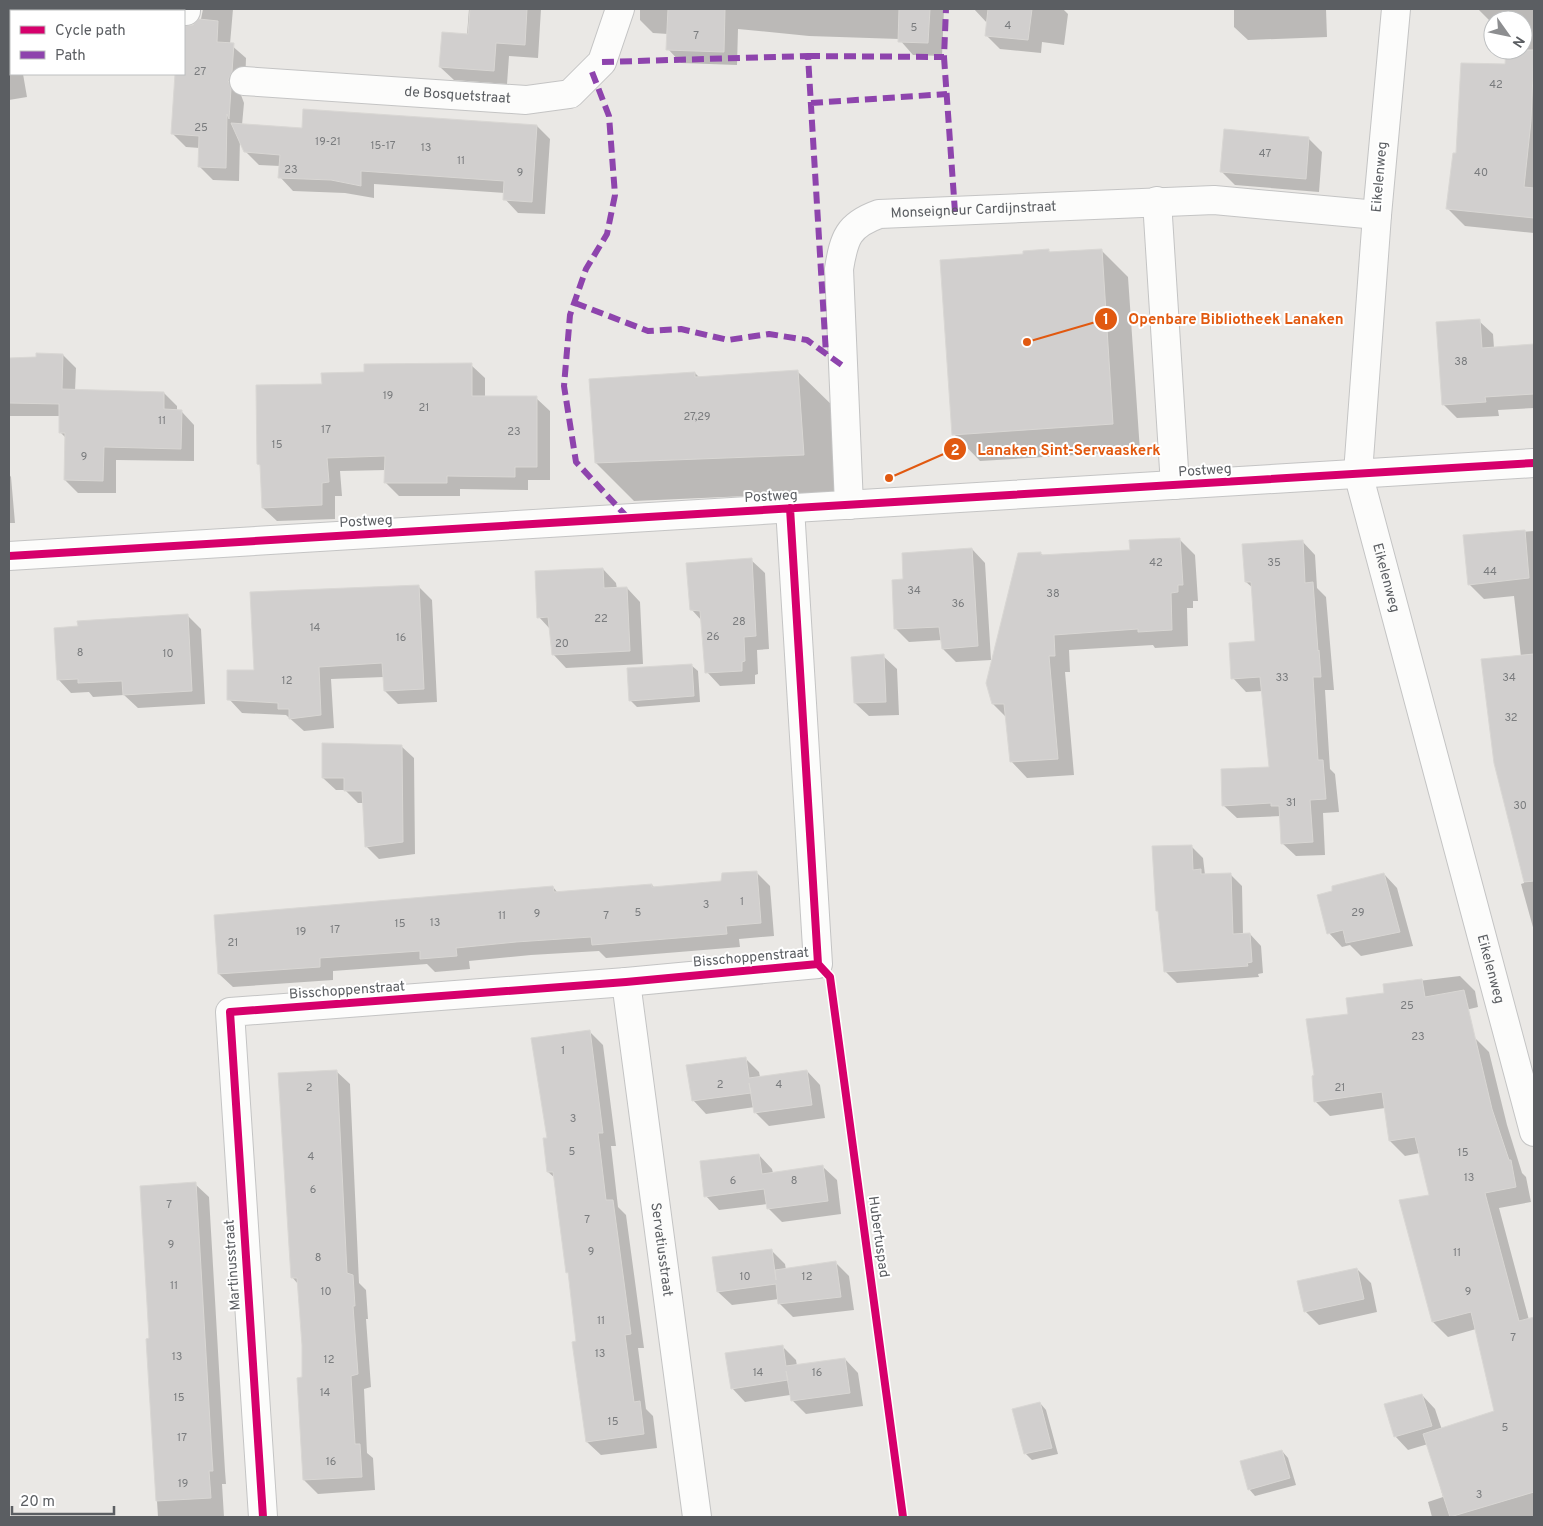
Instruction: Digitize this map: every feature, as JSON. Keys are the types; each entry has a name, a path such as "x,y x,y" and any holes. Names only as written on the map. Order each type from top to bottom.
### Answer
{"street":[{"name":"de Bosquetstraat","path":"244,81 526,100 570,94 602,62 620,9"},
{"name":"Eikelenweg","path":"1396,9 1376,215 1358,473 1534,1132"},
{"name":"Monseigneur Cardijnstraat","path":"849,505 839,269 843,246 852,228 862,220 879,214 1214,200 1376,215"},
{"path":"1157,201 1175,485"},
{"name":"Postweg","path":"9,556 1534,463"},
{"name":"Bisschoppenstraat","path":"230,1012 626,982 818,964 790,508"},
{"name":"Servatiusstraat","path":"626,982 697,1517"},
{"name":"Martinusstraat","path":"230,1012 263,1517"}],"building":[{"path":"470,9 527,9 525,45 496,43 494,71 439,67 442,32 468,34"},
{"path":"668,9 725,9 724,52 666,50"},
{"path":"899,9 930,9 928,43 898,42"},
{"path":"988,9 1032,9 1028,40 985,36"},
{"path":"199,19 218,21 217,42 234,43 232,72 228,80 231,89 229,119 227,114 226,168 198,167 199,136 171,134 175,75 185,75 185,26 193,25"},
{"path":"1534,50 1531,121 1524,187 1534,188 1534,218 1446,209 1453,153 1456,153 1461,63 1505,64 1505,60 1533,60"},
{"path":"303,109 537,125 532,202 503,200 504,181 361,171 361,186 331,180 278,178 280,155 244,152 231,123 302,128"},
{"path":"1224,129 1309,137 1306,179 1220,172"},
{"path":"1049,249 1049,252 1102,249 1113,424 952,435 940,260 1023,254 1023,251"},
{"path":"1480,319 1482,348 1534,344 1534,394 1485,397 1486,402 1442,405 1436,322"},
{"path":"36,353 63,354 62,389 164,392 164,409 182,410 181,449 104,447 103,481 64,480 65,433 59,433 59,404 9,403 9,358 36,357"},
{"path":"472,363 472,396 537,396 537,467 515,467 515,477 447,476 447,483 384,483 385,456 327,458 329,482 322,483 322,505 262,508 260,465 257,464 256,385 322,384 321,373 364,372 364,364"},
{"path":"798,370 804,455 595,463 589,379 695,372 695,377"},
{"path":"1525,530 1529,578 1468,585 1463,535"},
{"path":"1180,538 1183,585 1178,585 1178,592 1171,593 1172,630 1138,632 1138,629 1054,635 1055,656 1049,656 1058,759 1010,762 1004,704 992,704 986,683 1018,553 1041,552 1041,555 1130,550 1129,540"},
{"path":"1303,540 1305,583 1313,582 1321,677 1313,677 1318,760 1323,760 1326,799 1310,800 1313,842 1281,844 1279,806 1271,806 1271,803 1222,806 1221,769 1269,767 1260,677 1231,679 1229,643 1255,641 1251,582 1245,582 1242,544"},
{"path":"972,548 978,646 942,649 939,627 894,629 892,580 903,579 902,553"},
{"path":"752,558 756,636 744,637 745,661 742,662 742,671 705,673 700,611 690,610 686,563"},
{"path":"603,568 604,588 627,587 630,651 552,655 548,617 537,618 535,571"},
{"path":"419,585 424,689 384,691 382,663 319,667 321,715 289,719 289,709 278,709 278,703 227,700 227,670 254,670 250,592"},
{"path":"188,614 192,691 123,695 122,681 78,683 78,679 57,680 54,628 78,626 77,621"},
{"path":"884,654 886,702 854,703 851,657"},
{"path":"1534,654 1534,881 1524,882 1494,763 1481,659"},
{"path":"692,664 694,696 629,701 627,668"},
{"path":"322,743 402,745 403,842 365,847 362,791 344,791 344,778 322,778"},
{"path":"1192,845 1193,870 1201,869 1201,874 1231,873 1233,934 1250,933 1252,962 1247,963 1248,966 1164,972 1158,911 1156,911 1152,846"},
{"path":"757,871 761,923 726,926 727,934 592,945 591,937 516,942 456,948 457,956 420,959 420,951 320,958 320,967 218,974 214,915 553,886 554,892 652,884 652,887 721,881 722,873"},
{"path":"1384,873 1400,932 1346,943 1343,930 1327,934 1317,895 1332,891 1332,886"},
{"path":"1422,979 1425,997 1464,990 1492,1109 1509,1160 1511,1160 1516,1187 1485,1193 1519,1321 1534,1317 1534,1492 1450,1517 1423,1434 1494,1411 1471,1312 1432,1322 1399,1200 1429,1195 1415,1137 1389,1141 1382,1092 1314,1102 1312,1076 1314,1075 1306,1019 1348,1014 1346,998 1384,993 1383,984"},
{"path":"590,1030 603,1133 598,1133 606,1200 613,1200 631,1334 625,1335 634,1402 640,1401 644,1434 586,1442 572,1342 576,1341 568,1272 566,1273 553,1172 547,1172 543,1138 547,1138 531,1038"},
{"path":"746,1057 749,1078 807,1070 812,1105 754,1113 751,1093 692,1101 686,1065"},
{"path":"337,1070 347,1273 353,1275 355,1306 353,1306 358,1374 351,1376 355,1444 360,1444 362,1477 303,1480 297,1378 302,1377 302,1345 297,1278 291,1278 278,1073"},
{"path":"759,1154 762,1174 823,1165 828,1201 767,1209 764,1189 704,1197 700,1161"},
{"path":"196,1182 213,1471 209,1471 211,1498 156,1501 146,1339 149,1338 140,1186"},
{"path":"772,1249 776,1280 775,1270 836,1261 841,1297 778,1304 776,1284 717,1292 712,1257"},
{"path":"1357,1268 1364,1299 1304,1312 1297,1281"},
{"path":"783,1345 786,1366 845,1358 850,1393 791,1401 788,1380 731,1389 725,1353"},
{"path":"1422,1394 1432,1426 1394,1437 1384,1404"},
{"path":"1040,1402 1052,1448 1024,1454 1012,1409"},
{"path":"1282,1450 1290,1478 1248,1490 1240,1461"}],"marked path":[{"path":"808,56 944,57 946,9"},
{"path":"602,62 808,56 826,354"},
{"path":"944,57 955,212"},
{"path":"592,72 609,116 615,195 607,234 586,269 570,315 564,386 576,462 628,518"},
{"path":"811,103 947,94"},
{"path":"575,303 648,331 681,329 728,340 769,334 807,340 843,366"}],"cycle path":[{"path":"9,556 1534,463"},
{"path":"263,1517 230,1012 626,982 818,964 790,508"},
{"name":"Hubertuspad","path":"818,964 830,977 903,1517"}],"place":[{"name":"Openbare Bibliotheek Lanaken","path":"1027,342"},
{"name":"Lanaken Sint-Servaaskerk","path":"889,478"}]}
